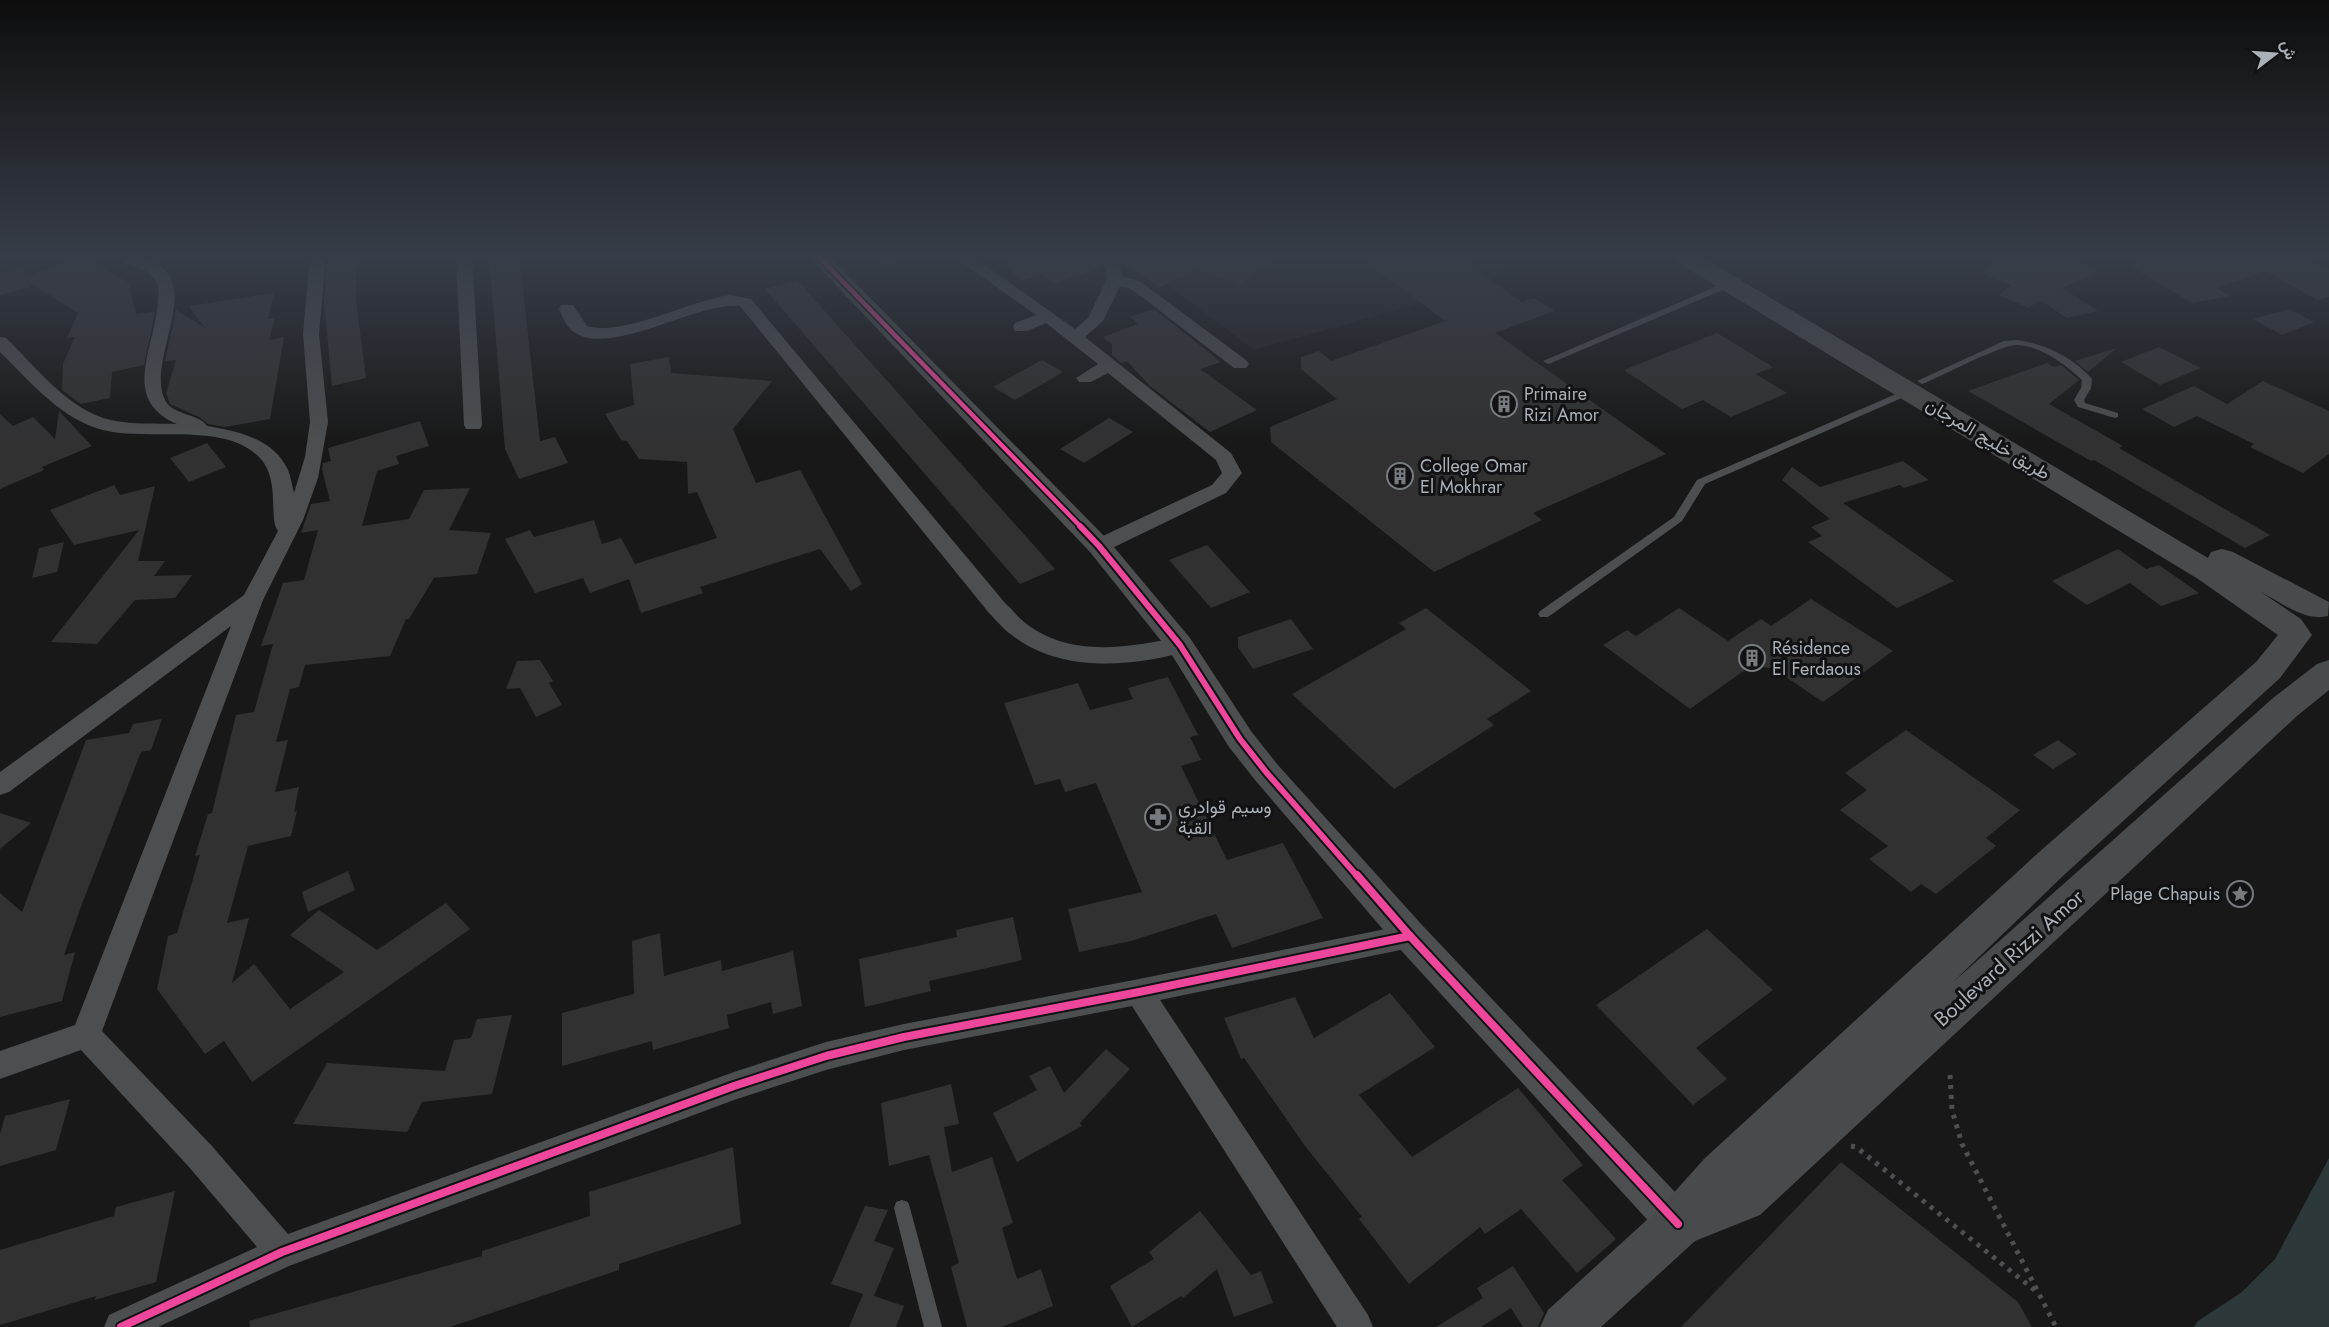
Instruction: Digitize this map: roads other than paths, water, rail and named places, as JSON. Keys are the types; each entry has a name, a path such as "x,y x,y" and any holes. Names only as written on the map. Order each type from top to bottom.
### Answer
{"main road":[{"name":"طريق خليج المرجان","path":"1791,318 1916,386"},
{"name":"طريق خليج المرجان","path":"1801,318 2221,569 2307,644 2329,654"},
{"path":"2221,569 2279,581 2325,603"},
{"path":"2221,569 2232,591 2257,621 2269,651 2268,670"},
{"name":"Boulevard Rizzi Amor","path":"1565,1327 1677,1224 1720,1175 2051,864 2268,670 2293,631 2287,620 2289,613 2325,603"},
{"name":"Boulevard Rizzi Amor","path":"1677,1224 1744,1199 2285,706 2329,672"}],"street":[{"path":"162,318 152,382 156,400 172,416 211,431 242,438 267,453 278,471 284,493 284,540"},
{"path":"0,1065 86,1035 252,600 284,540 313,466 318,432 317,388 311,335 313,318"},
{"path":"467,318 473,425"},
{"path":"571,318 576,327 596,334 611,333 661,318"},
{"path":"758,318 998,608 1020,630 1040,642 1061,650 1107,657 1180,645"},
{"path":"878,318 1099,546 1180,645 1239,739 1266,772 1410,936 1677,1224"},
{"path":"1021,327 1043,318"},
{"path":"1050,318 1224,457 1232,473 1219,489 1099,546"},
{"path":"1075,337 1096,318"},
{"path":"1179,318 1240,364"},
{"path":"0,342 76,413 104,425 156,430 211,431"},
{"path":"1085,378 1108,366"},
{"path":"0,785 252,600"},
{"path":"121,1327 282,1252 734,1086 826,1056 904,1037 1410,936"},
{"path":"1138,992 1356,1327"},
{"path":"86,1035 200,1155 282,1252"}],"lane":[{"path":"1548,360 1648,318"},
{"path":"1544,614 1678,519 1701,482 2007,344 2023,342 2074,366 2087,379 2086,388 2079,400 2081,405 2115,415"},
{"path":"903,1208 933,1327"}],"place":[{"name":"Primaire Rizi Amor","path":"1504,404"},
{"name":"College Omar El Mokhrar","path":"1400,476"},
{"name":"Résidence El Ferdaous","path":"1752,658"},
{"name":"وسيم قوادري القبة","path":"1158,817"},
{"name":"Plage Chapuis","path":"2240,894"}]}
